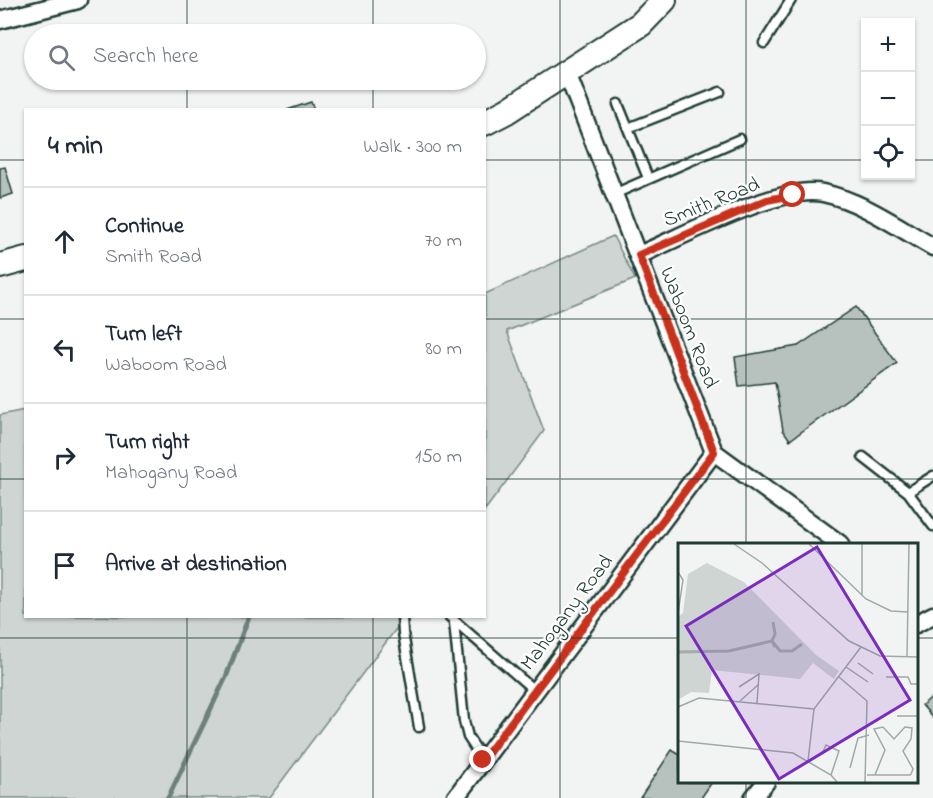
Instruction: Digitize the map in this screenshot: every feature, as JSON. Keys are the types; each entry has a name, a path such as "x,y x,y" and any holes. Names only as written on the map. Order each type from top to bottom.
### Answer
{"street":[{"path":"0,20 78,0"},
{"path":"486,122 567,73 641,24 664,0"},
{"name":"Waboom Road","path":"567,73 714,452"},
{"name":"Smith Road","path":"639,255 767,200 808,191 842,198 933,247"},
{"path":"0,266 24,260"},
{"path":"714,452 839,543"},
{"name":"Mahogany Road","path":"455,798 714,452"},
{"path":"753,798 765,783"}],"lane":[{"path":"764,43 791,0"},
{"path":"628,128 720,92"},
{"path":"618,104 648,178"},
{"path":"614,194 740,139"},
{"path":"862,457 908,492 933,526"},
{"path":"908,492 933,476"},
{"path":"402,618 419,727"},
{"path":"452,619 535,691"},
{"path":"452,619 464,721 468,737 483,760"}],"shaded area":[{"path":"613,236 635,279 507,331 544,431 486,509 486,294"},
{"path":"24,410 24,618 404,618 269,798 0,798 0,415"}],"building":[{"path":"311,102 313,108 293,108"},
{"path":"5,167 13,194 0,198 0,168"},
{"path":"856,307 897,363 790,440 783,430 775,382 739,386 735,357 798,346"},
{"path":"933,696 933,718 922,705"},
{"path":"672,750 678,754 678,783 711,783 701,798 640,798"}],"waterway":[{"path":"168,798 226,677 248,618"}],"route":[{"path":"483,760 714,452 639,255 767,200 793,195"}]}
